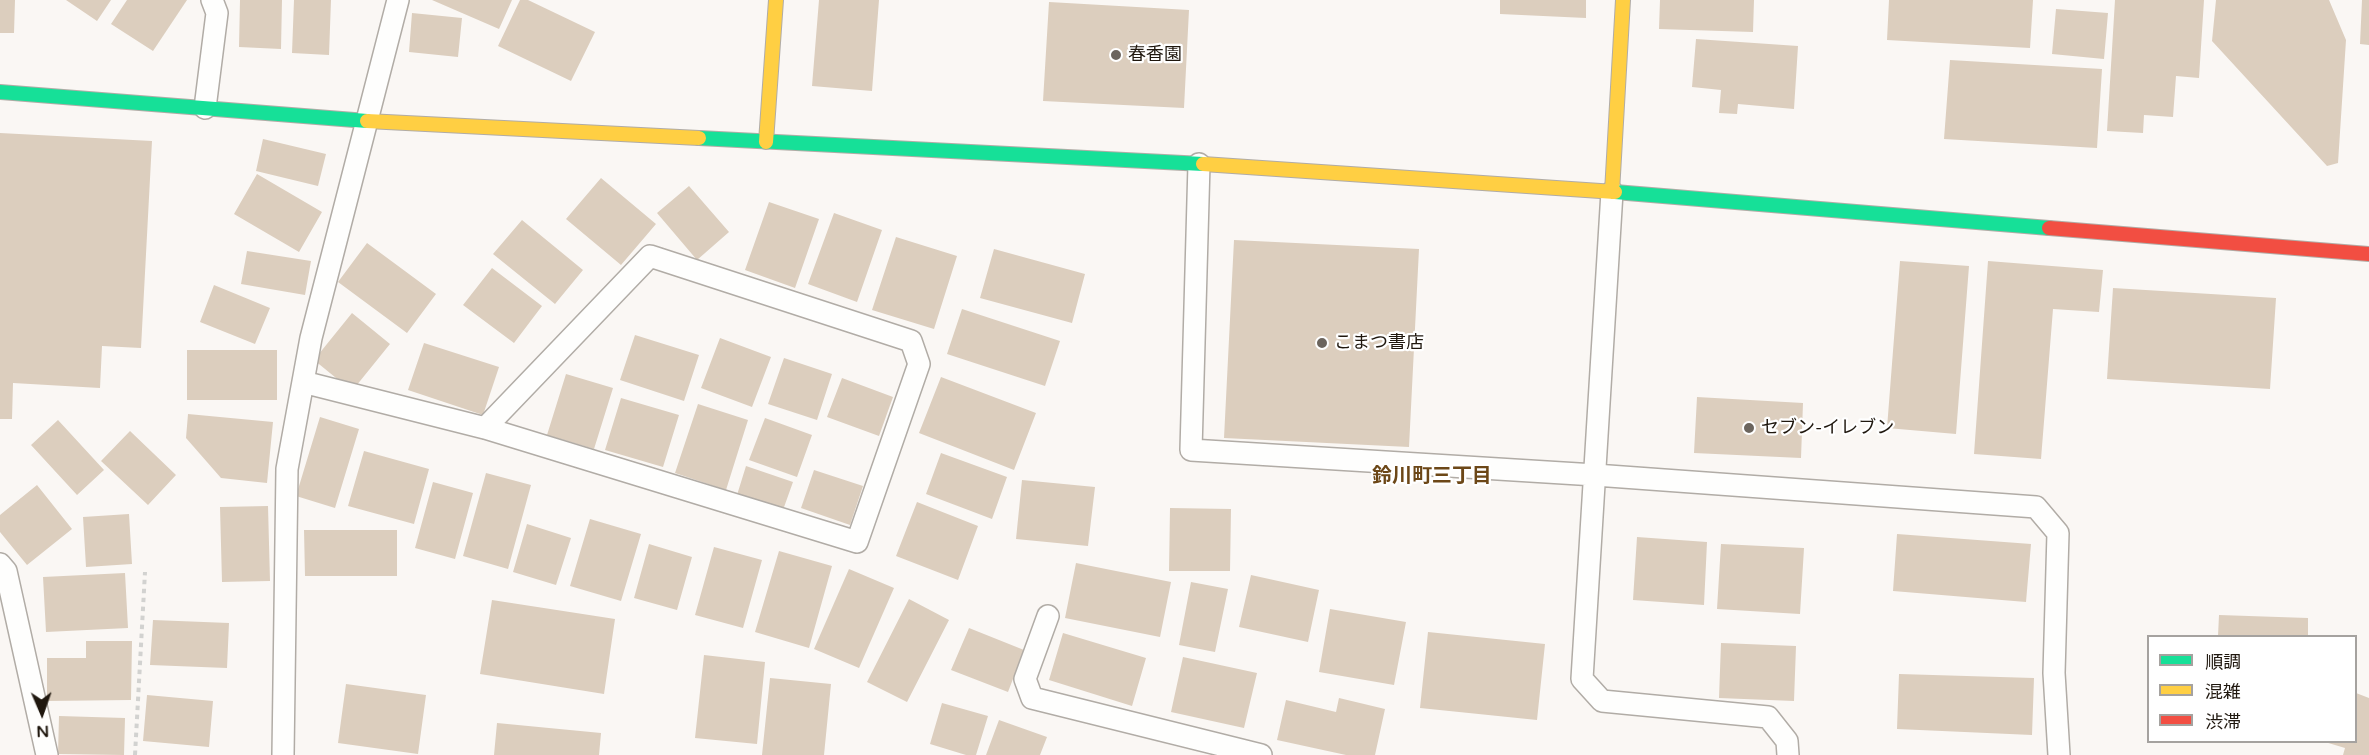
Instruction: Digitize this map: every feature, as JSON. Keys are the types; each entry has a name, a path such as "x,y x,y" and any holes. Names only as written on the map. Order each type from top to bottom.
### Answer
{"street":[{"path":"766,142 776,0"},
{"path":"1612,192 1623,0"},
{"path":"0,92 366,121 1199,164 1612,192 2369,254"}],"lane":[{"path":"205,108 217,13 212,0"},
{"path":"284,755 287,469 312,339 398,0"},
{"path":"1199,164 1191,450 1595,475 2036,507 2058,533 2054,673 2060,755"},
{"path":"1612,192 1582,679 1602,701 1768,717 1787,741 1788,755"},
{"path":"303,382 485,428 857,542 919,364 911,340 650,256 485,428"},
{"path":"0,564 6,571 47,755"},
{"path":"1048,616 1025,679 1032,698 1261,755"}],"path":[{"path":"135,755 144,572"}],"building":[{"path":"0,0 15,0 14,33 0,33"},
{"path":"66,0 111,0 97,21"},
{"path":"127,0 187,0 153,51 111,24"},
{"path":"240,0 282,0 281,49 239,47"},
{"path":"294,0 331,0 329,55 292,53"},
{"path":"432,0 512,0 499,29"},
{"path":"520,0 528,0 595,32 571,81 498,46"},
{"path":"819,0 879,0 872,91 812,86"},
{"path":"1500,0 1586,0 1586,18 1500,14"},
{"path":"1660,0 1754,0 1753,32 1659,29"},
{"path":"1889,0 2033,0 2030,48 1887,40"},
{"path":"2115,0 2204,0 2199,78 2176,76 2173,117 2144,115 2143,133 2107,131"},
{"path":"2216,0 2329,0 2346,40 2338,163 2327,166 2212,41"},
{"path":"2362,0 2369,0 2369,45 2360,44"},
{"name":"春香園","path":"1049,2 1189,10 1184,108 1043,101"},
{"path":"2056,9 2108,13 2104,59 2052,54"},
{"path":"412,13 462,18 458,57 409,52"},
{"path":"1696,39 1798,46 1794,109 1738,104 1737,114 1719,113 1721,90 1692,87"},
{"path":"1950,60 2102,69 2097,148 1944,139"},
{"path":"0,133 152,141 141,348 102,346 100,388 13,383 12,419 0,419"},
{"path":"263,139 326,154 318,186 256,171"},
{"path":"257,174 322,212 299,252 234,214"},
{"path":"601,178 656,224 621,265 566,219"},
{"path":"689,186 729,232 697,260 657,213"},
{"path":"769,202 819,219 795,288 745,270"},
{"path":"834,213 882,230 857,302 808,284"},
{"path":"522,220 583,270 555,304 493,254"},
{"path":"896,237 957,256 934,329 872,310"},
{"name":"こまつ書店","path":"1234,240 1419,249 1409,447 1224,438"},
{"path":"367,243 436,294 407,333 338,282"},
{"path":"994,249 1085,274 1072,323 980,298"},
{"path":"247,251 311,261 305,295 241,284"},
{"path":"1900,261 1969,266 1956,434 1887,428"},
{"path":"1988,261 2103,270 2099,312 2053,309 2041,459 1974,454"},
{"path":"492,268 542,306 514,343 463,305"},
{"path":"214,285 270,308 255,344 200,322"},
{"path":"2113,288 2276,298 2270,389 2107,379"},
{"path":"962,309 1060,341 1045,386 947,354"},
{"path":"352,313 390,344 352,391 314,360"},
{"path":"635,335 699,355 684,401 620,380"},
{"path":"720,338 771,357 752,407 701,388"},
{"path":"424,343 499,367 483,415 408,390"},
{"path":"187,350 277,350 277,400 187,400"},
{"path":"784,358 832,374 817,420 768,404"},
{"path":"566,374 613,388 594,449 547,435"},
{"path":"941,377 1036,413 1014,470 919,433"},
{"path":"842,378 893,397 879,436 827,417"},
{"name":"セブン-イレブン","path":"1697,397 1803,403 1801,458 1694,453"},
{"path":"621,398 679,415 663,467 605,450"},
{"path":"698,404 748,420 726,490 675,473"},
{"path":"188,414 273,422 267,483 221,478 186,438"},
{"path":"320,417 359,429 335,508 296,496"},
{"path":"765,418 812,435 797,477 749,460"},
{"path":"58,420 104,470 77,495 31,445"},
{"path":"130,431 176,475 148,505 101,461"},
{"path":"364,451 429,469 414,524 348,506"},
{"path":"941,453 1007,477 992,519 926,494"},
{"path":"746,466 793,482 783,510 737,495"},
{"path":"814,470 863,486 850,525 801,508"},
{"path":"486,473 531,485 508,569 463,556"},
{"path":"1022,480 1095,487 1088,546 1016,539"},
{"path":"433,482 473,493 455,559 415,548"},
{"path":"37,485 72,529 27,565 0,532 0,515"},
{"path":"917,502 978,526 958,580 896,556"},
{"path":"268,506 270,581 222,582 220,507"},
{"path":"1170,508 1231,509 1230,571 1169,571"},
{"path":"129,514 132,564 86,567 83,517"},
{"path":"590,519 641,534 621,601 570,586"},
{"path":"527,524 571,538 556,585 513,572"},
{"path":"304,530 397,530 397,576 305,576"},
{"path":"1897,534 2031,544 2026,602 1893,591"},
{"path":"1637,537 1707,542 1704,605 1633,600"},
{"path":"649,544 692,557 677,610 634,598"},
{"path":"1721,544 1804,548 1800,614 1717,609"},
{"path":"714,547 762,560 743,628 695,615"},
{"path":"779,551 832,566 809,648 755,632"},
{"path":"1076,563 1171,582 1160,637 1065,618"},
{"path":"849,569 894,588 859,668 814,649"},
{"path":"125,573 128,628 46,632 43,577"},
{"path":"1251,575 1319,590 1308,642 1239,627"},
{"path":"1191,582 1228,589 1215,652 1179,645"},
{"path":"909,599 949,620 907,702 867,682"},
{"path":"492,600 615,619 604,694 480,674"},
{"path":"1330,609 1406,622 1394,685 1319,672"},
{"path":"2219,615 2308,618 2308,635 2218,635"},
{"path":"153,620 229,623 227,668 150,665"},
{"path":"969,628 1024,650 1008,692 951,670"},
{"path":"1428,632 1545,644 1537,720 1420,708"},
{"path":"1063,633 1146,658 1132,706 1049,680"},
{"path":"86,641 132,641 131,700 47,701 47,658 86,658"},
{"path":"1721,643 1796,646 1794,701 1719,698"},
{"path":"704,655 765,662 757,744 695,738"},
{"path":"1183,657 1257,673 1244,728 1171,712"},
{"path":"1899,674 2034,678 2032,735 1897,729"},
{"path":"770,678 831,684 824,755 762,755"},
{"path":"346,684 426,695 418,754 338,743"},
{"path":"2357,693 2369,698 2369,755 2343,755 2345,748 2328,743 2357,743"},
{"path":"147,695 213,701 209,747 143,741"},
{"path":"1339,698 1385,709 1375,755 1346,755 1277,740 1286,700 1336,712"},
{"path":"942,703 988,716 976,755 966,755 930,744"},
{"path":"59,716 125,718 124,755 58,754"},
{"path":"999,720 1047,737 1040,755 986,755"},
{"path":"497,723 601,733 599,755 494,755"}],"traffic: fast":[{"path":"0,92 367,121"},
{"path":"699,138 1203,164"},
{"path":"1615,192 2049,228"}],"traffic: slow":[{"path":"766,142 776,0"},
{"path":"1612,192 1623,0"},
{"path":"367,121 699,138"},
{"path":"1203,164 1615,192"}],"traffic: jam":[{"path":"2049,228 2369,254"}],"place":[{"name":"春香園","path":"1116,55"},
{"name":"こまつ書店","path":"1322,343"},
{"name":"セブン-イレブン","path":"1749,428"}],"district":[{"name":"鈴川町三丁目","path":"1432,477"}]}
